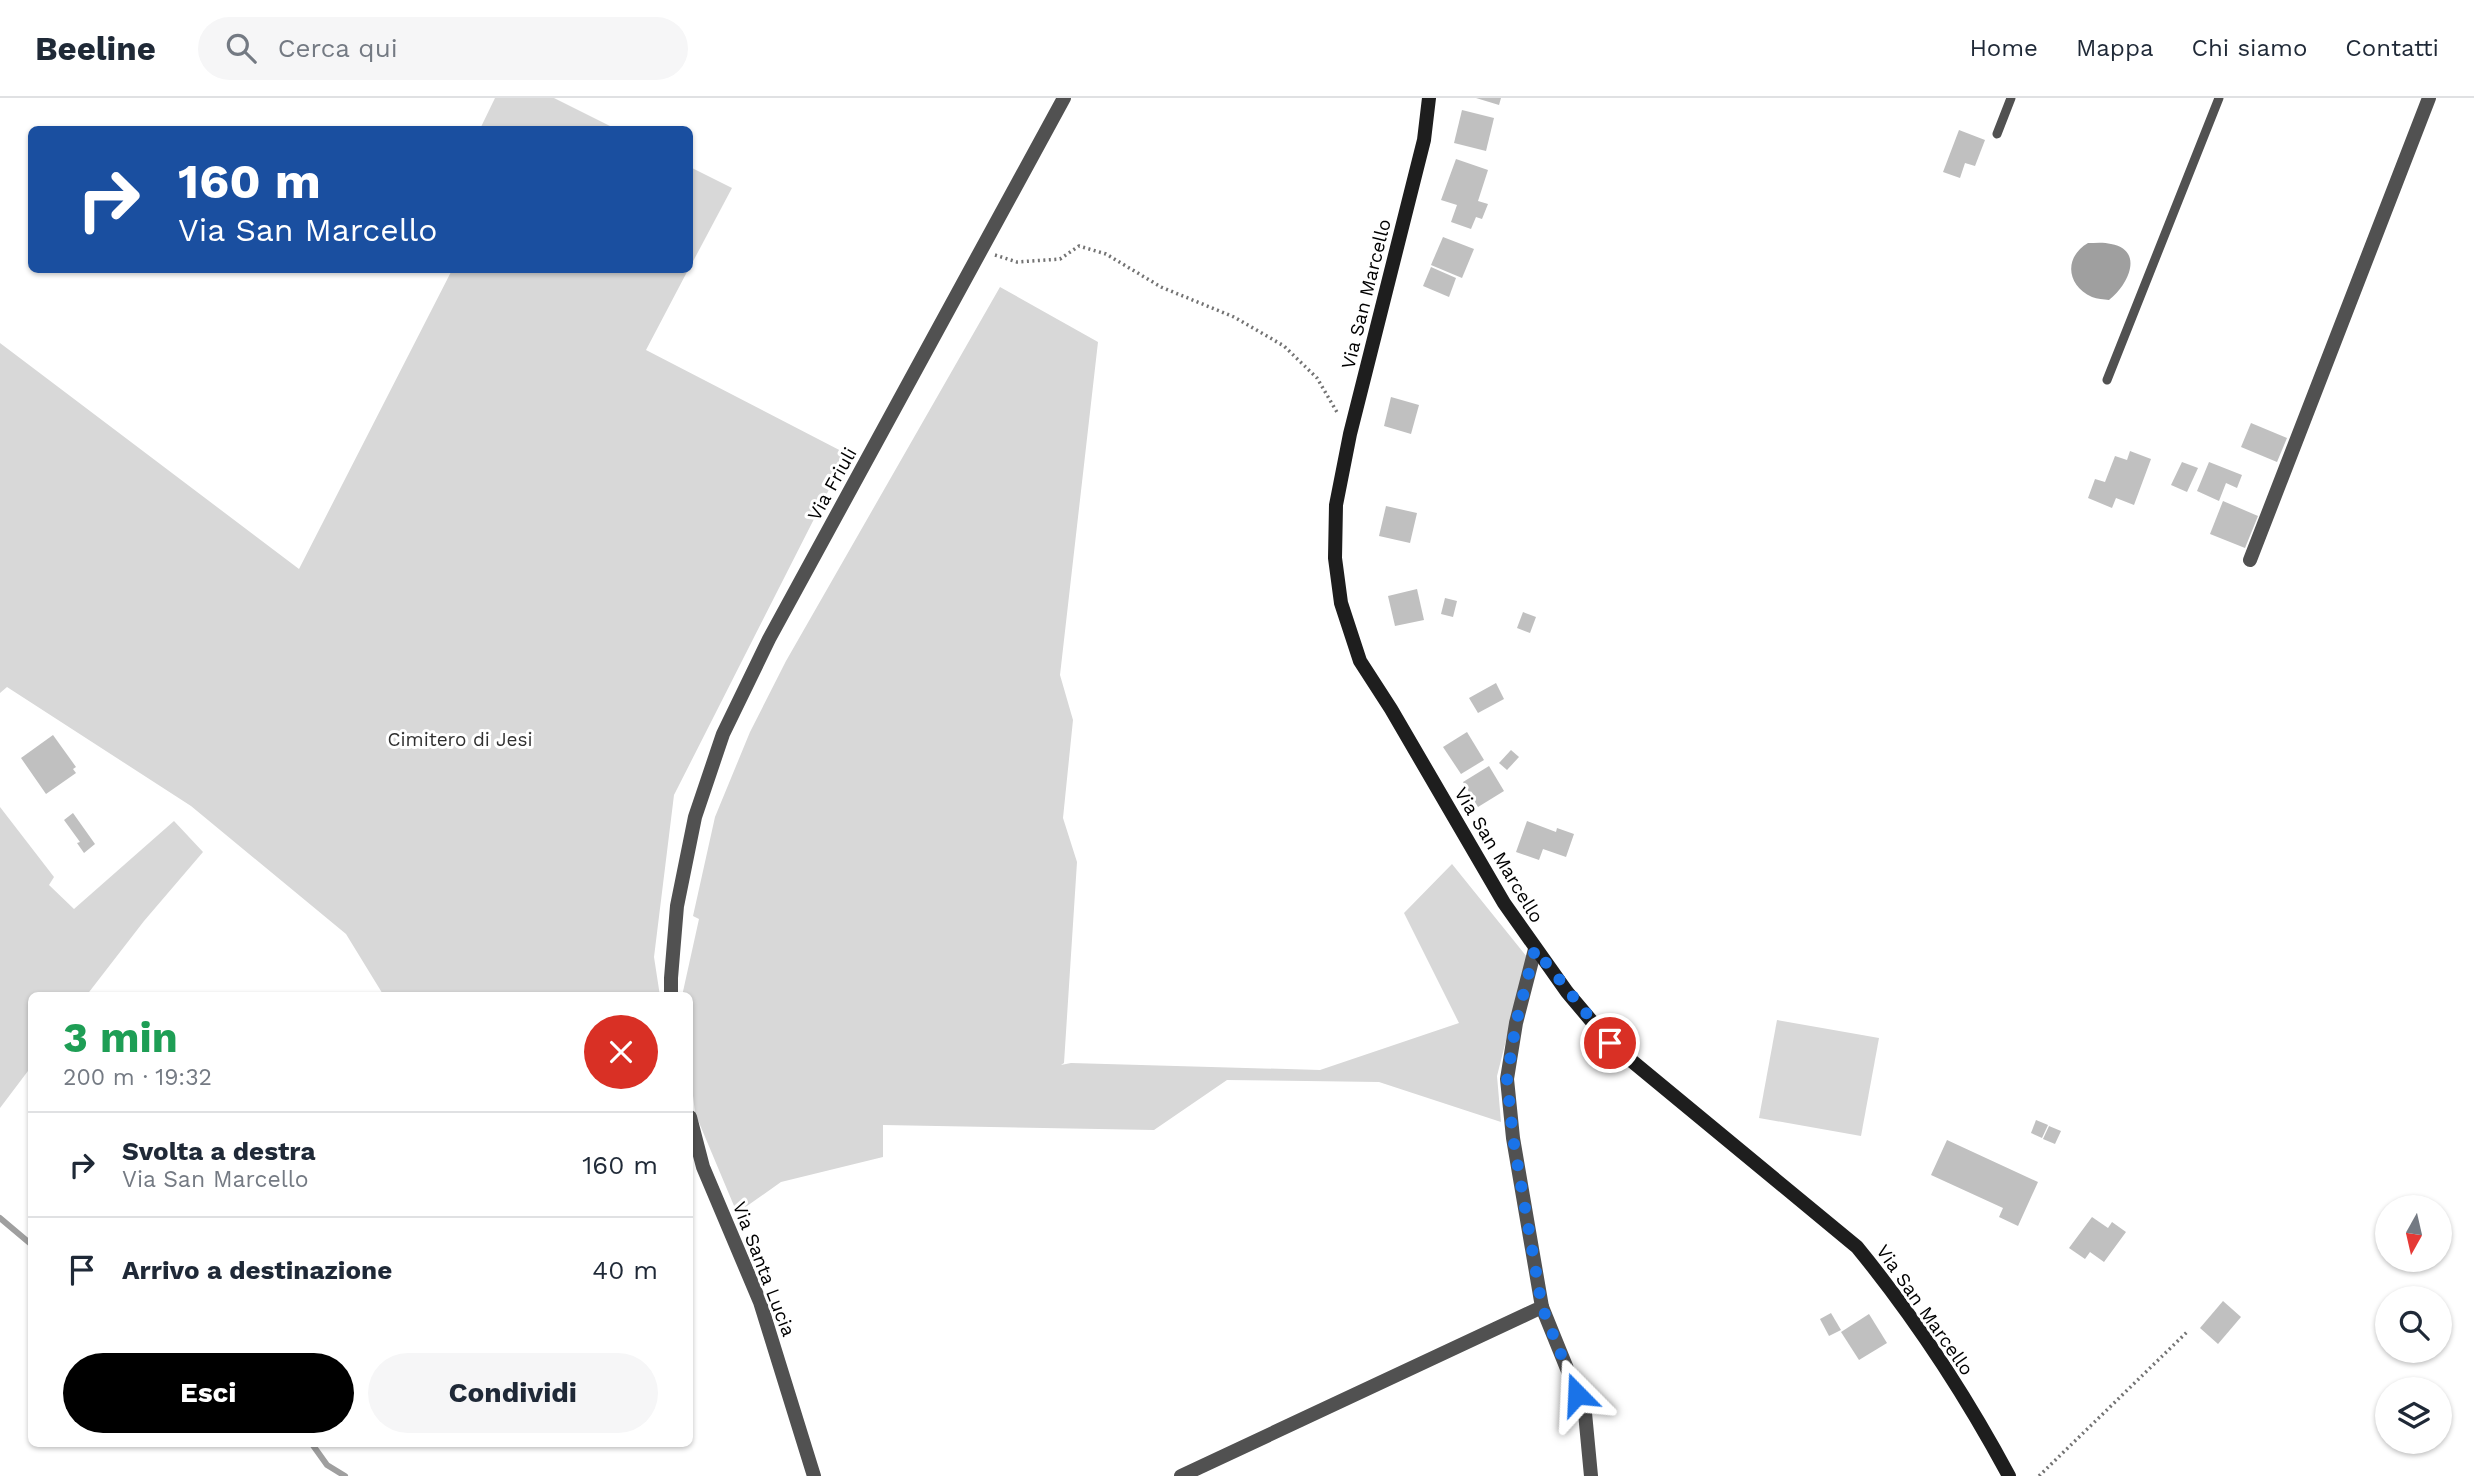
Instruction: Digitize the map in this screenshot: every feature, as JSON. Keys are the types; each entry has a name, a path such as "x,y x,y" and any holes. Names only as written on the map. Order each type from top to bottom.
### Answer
{"main road":[{"name":"Via San Marcello","path":"1429,98 1424,140 1350,433 1336,505 1335,558 1341,603 1360,660 1504,903 1535,949 1610,1043 1857,1247 1889,1285 1929,1343 2009,1476"}],"street":[{"name":"Via Friuli","path":"671,992 677,906 695,817 723,734 769,639 1064,98"},
{"path":"2250,560 2429,98"},
{"path":"1535,949 1516,1023 1507,1079 1516,1152 1542,1307 1585,1413 1591,1476"},
{"name":"Via Santa Lucia","path":"693,1128 704,1167 760,1302 814,1476"},
{"path":"1181,1476 1542,1307"}],"lane":[{"path":"1997,134 2011,98"},
{"path":"2107,380 2218,98"}],"path":[{"path":"982,251 1017,262 1060,259 1079,246 1106,254 1161,287 1234,317 1284,346 1317,378 1350,433"},
{"path":"2039,1476 2187,1332"}],"green space":[{"path":"495,98 554,98 610,126 481,126"},
{"path":"693,168 732,188 693,261"},
{"name":"Cimitero di Jesi","path":"450,273 686,273 646,350 847,454 674,795 654,957 659,992 382,992 346,934 191,806 7,687 0,693 0,343 299,569"},
{"path":"1000,287 1098,342 1060,675 1073,720 1063,818 1077,862 1064,1063 1061,1065 1071,1063 1320,1070 1459,1023 1404,913 1452,864 1527,957 1497,1076 1501,1122 1379,1082 1227,1080 1154,1130 883,1125 883,1157 781,1182 737,1213 695,1113 693,992 683,992 699,919 693,916 715,817 750,732 786,661"},
{"path":"0,807 54,877 49,885 74,909 174,821 203,852 144,921 89,992 28,992 28,1071 0,1108"},
{"path":"1777,1020 1879,1038 1861,1136 1759,1118"}],"shaded area":[{"path":"2088,243 2111,244 2128,253 2130,269 2127,278 2109,300 2092,297 2083,292 2073,278 2071,271 2075,256"}],"building":[{"path":"1476,98 1501,98 1499,105"},
{"path":"1462,110 1494,118 1486,151 1454,143"},
{"path":"1959,130 1985,140 1975,166 1965,163 1960,178 1943,172"},
{"path":"1456,159 1488,170 1478,201 1488,204 1482,219 1476,217 1471,229 1451,222 1457,205 1441,200"},
{"path":"1443,237 1474,249 1462,278 1431,265"},
{"path":"1431,267 1456,278 1449,297 1423,286"},
{"path":"1391,397 1419,405 1411,434 1384,426"},
{"path":"2251,423 2287,438 2277,462 2241,447"},
{"path":"2130,451 2151,459 2134,505 2116,498 2112,508 2088,498 2095,479 2105,482 2115,456 2127,460"},
{"path":"2182,462 2198,468 2187,492 2171,485"},
{"path":"2209,462 2242,475 2237,488 2226,483 2219,501 2197,491"},
{"path":"2223,501 2258,516 2245,548 2210,534"},
{"path":"1386,506 1417,513 1410,543 1379,536"},
{"path":"1417,589 1424,620 1395,626 1388,596"},
{"path":"1445,598 1457,601 1453,617 1441,614"},
{"path":"1523,612 1536,617 1530,633 1517,628"},
{"path":"1496,683 1504,699 1478,713 1469,698"},
{"path":"1467,732 1484,760 1461,774 1443,747"},
{"path":"53,735 76,767 73,769 76,773 46,794 21,758"},
{"path":"1511,750 1519,757 1507,770 1499,763"},
{"path":"1489,766 1504,791 1478,807 1463,782"},
{"path":"73,813 95,844 84,853 77,843 80,842 64,820"},
{"path":"1527,821 1556,832 1557,828 1574,834 1566,857 1543,849 1539,860 1516,852"},
{"path":"2036,1120 2048,1125 2042,1138 2031,1133"},
{"path":"2049,1126 2061,1131 2055,1144 2043,1139"},
{"path":"1947,1140 2038,1182 2018,1226 1999,1217 2003,1208 1931,1175"},
{"path":"2092,1217 2108,1228 2112,1222 2126,1232 2104,1262 2090,1252 2085,1259 2069,1248"},
{"path":"2223,1301 2241,1317 2218,1344 2200,1328"},
{"path":"1831,1313 1841,1330 1829,1336 1820,1319"},
{"path":"1869,1314 1887,1343 1859,1360 1841,1332"}],"waterway":[{"path":"0,1218 28,1242"},
{"path":"314,1447 327,1465 345,1476"}],"route":[{"path":"1577,1394 1542,1307 1513,1138 1507,1079 1516,1023 1535,949 1610,1043"}]}
